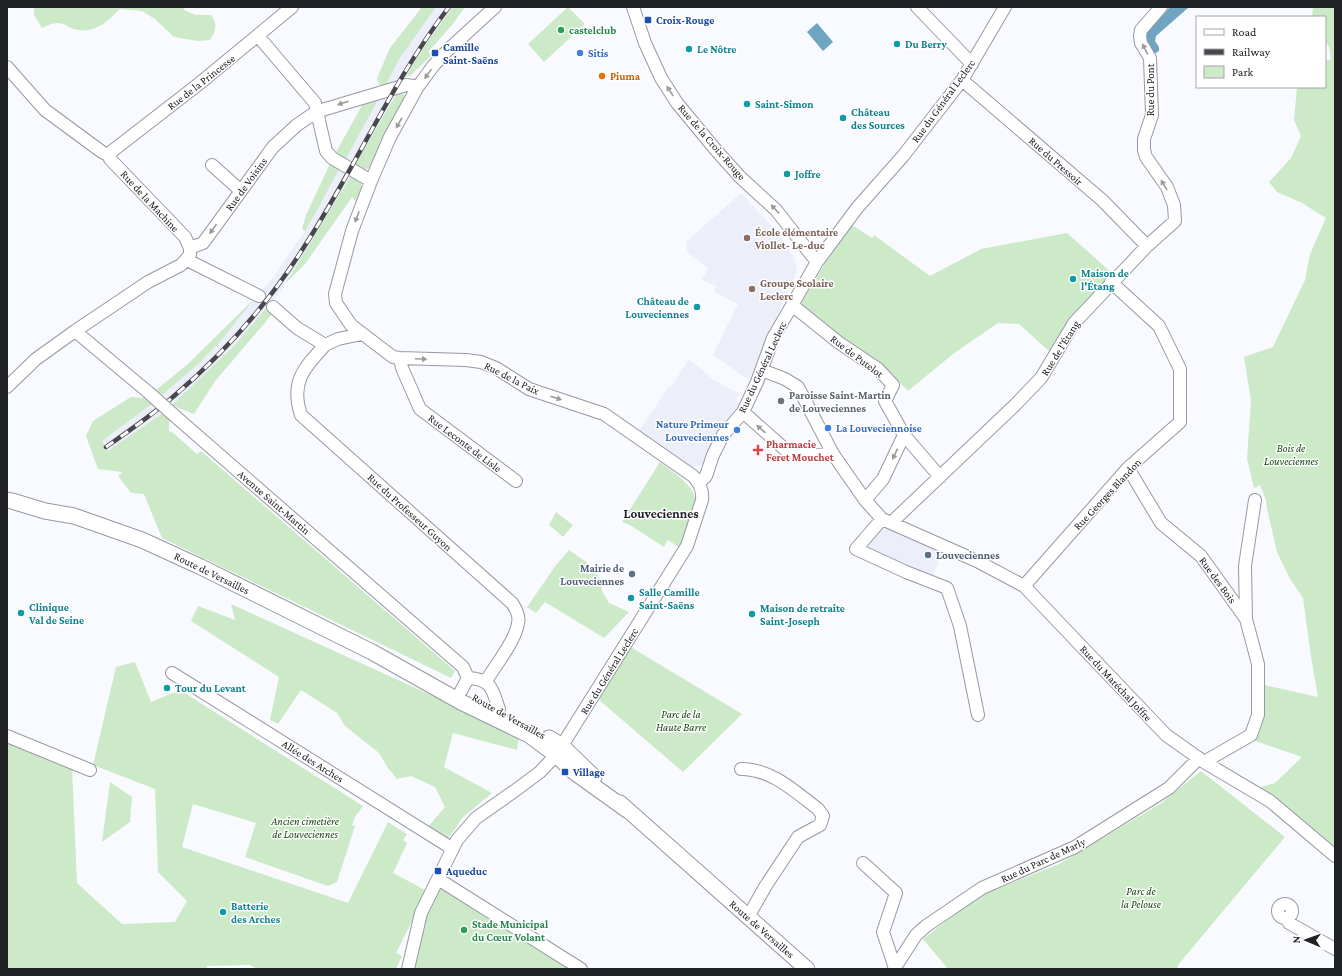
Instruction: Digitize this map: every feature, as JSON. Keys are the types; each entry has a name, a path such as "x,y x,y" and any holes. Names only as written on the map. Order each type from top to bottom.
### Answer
{"main road":[{"name":"Route de Versailles","path":"7,500 45,511"},
{"name":"Route de Versailles","path":"7,509 45,511 74,516 142,540 201,567 372,652 463,690 537,730 807,969"},
{"name":"Route de Versailles","path":"463,690 529,735 559,751"}],"street":[{"name":"Rue de la Princesse","path":"110,156 111,152 200,83 292,7"},
{"path":"417,88 433,66 449,49 495,7"},
{"name":"Rue de la Croix-Rouge","path":"633,7 645,43 662,78 677,103 740,177 776,210 817,262"},
{"path":"916,7 972,64"},
{"name":"Rue du Général Leclerc","path":"408,969 420,912 457,840 476,818 540,772 559,751 687,546 702,503 702,493 699,483 706,476 713,455 723,435 743,412 762,370 773,338 817,262 857,208 903,156 962,80 1004,7"},
{"name":"Rue du Pont","path":"1161,7 1142,30 1140,36 1141,43 1150,58 1152,115 1144,139 1144,150 1146,157 1166,187 1174,205 1175,221"},
{"path":"258,36 315,103 326,151 332,158 371,181"},
{"path":"7,67 45,110 102,152 110,156"},
{"name":"Rue du Pressoir","path":"962,80 1102,200 1147,246"},
{"name":"Rue de Voisins","path":"7,387 36,358 148,282 181,265 188,254 203,243 273,147 297,124 313,114 351,100 406,85 417,88"},
{"name":"Rue de la Paix","path":"417,88 390,137 352,231 335,294 336,303 351,325 393,357 482,362 496,368 529,389 604,414 691,474 699,483"},
{"name":"Rue de la Machine","path":"110,156 110,159 185,237 188,254"},
{"path":"212,165 241,192"},
{"name":"Rue de l'Étang","path":"978,715 960,626 947,588 906,572 856,548 886,521 940,477 1016,404 1041,378 1071,326 1111,282 1147,246 1175,221"},
{"path":"188,254 259,296"},
{"name":"Rue Georges Blandon","path":"1024,586 1128,468 1180,422 1180,369 1159,326 1111,282"},
{"name":"Rue de Putelot","path":"792,305 838,342 878,370 893,385 885,401 904,435"},
{"path":"273,307 297,328 325,345 338,339 362,334"},
{"name":"Avenue Saint-Martin","path":"75,331 148,392 463,667 463,690"},
{"name":"Rue du Professeur Guyon","path":"325,345 310,361 301,375 296,392 298,405 302,415 512,603 518,613 519,623 515,635 486,681"},
{"name":"Rue Leconte de Lisle","path":"400,358 402,368 420,409 516,480"},
{"path":"762,370 785,379 798,387 833,454 865,500 886,521"},
{"path":"743,412 788,452 814,455 833,454"},
{"path":"865,500 883,479 904,435 940,477"},
{"name":"Rue des Bois","path":"1128,468 1161,523 1201,556 1246,619"},
{"path":"1246,619 1245,566 1255,500"},
{"name":"Rue du Maréchal Joffre","path":"886,521 977,561 1024,586 1166,735 1202,760 1270,801 1335,856"},
{"name":"Rue du Parc de Marly","path":"895,968 916,935 926,926 982,888 1075,847 1169,788 1202,760 1251,735 1258,715 1258,664 1246,619"},
{"name":"Allée des Arches","path":"172,673 453,849"},
{"path":"463,690 486,681 492,688 499,709"},
{"path":"7,736 90,770"},
{"path":"741,769 752,769 774,776 818,809 823,816 820,825 798,837 765,887 748,917"},
{"name":"Rue du Parc de Marly","path":"863,863 896,893 883,932 895,968"},
{"path":"438,879 581,969"},
{"path":"1287,918 1289,923 1335,949"}],"shaded area":[{"path":"422,7 465,7 452,25 428,52 432,55 411,75 406,77 398,92 403,93 405,96 371,166 365,170 356,168 361,190 352,197 305,264 286,283 268,307 238,355 215,381 194,414 178,409 156,390 188,364 255,298 271,280 305,231 302,229 306,215 330,164 340,167 381,88 377,77 390,48"},
{"name":"Groupe Scolaire Leclerc","path":"741,193 776,230 795,259 797,271 749,380 713,355 738,304 714,292 716,286 702,280 708,268 689,253 686,242"},
{"path":"689,359 714,380 740,394 736,400 742,404 704,465 692,467 639,431"},
{"path":"145,396 169,419 169,431 172,432 123,472 98,469 93,421 131,397 143,398"},
{"path":"886,525 943,551 932,578 863,546"}],"green space":[{"path":"34,7 185,7 184,10 196,15 211,15 215,21 215,28 214,34 210,40 198,41 174,37 155,19 142,11 120,9 100,26 88,30 74,29 60,23 42,28 34,15"},
{"path":"422,7 436,7 399,59 384,88 381,88 377,79 390,48"},
{"path":"453,7 465,7 452,25 428,52 432,55 411,75 406,77 422,50"},
{"name":"castelclub","path":"568,7 585,24 544,62 528,44"},
{"name":"Bois de Louveciennes","path":"1313,7 1335,7 1335,854 1257,788 1275,783 1302,757 1252,740 1264,716 1264,685 1318,697 1303,598 1289,577 1277,552 1266,500 1260,485 1254,488 1247,459 1251,401 1244,357 1273,347 1305,280 1310,254 1326,218 1302,203 1277,192 1269,182 1291,158 1301,136 1294,120 1297,88 1326,88 1326,61 1331,59 1329,47 1326,42 1326,16 1312,16"},
{"path":"398,92 403,93 405,99 371,166 365,170 356,168 355,164"},
{"path":"379,98 345,160 335,154 365,100"},
{"path":"330,164 340,167 305,231 302,229 306,215"},
{"path":"353,174 361,180 361,190 356,202 352,197 305,264 286,283 349,179"},
{"path":"852,225 872,238 874,235 930,276 981,249 1067,233 1113,274 1068,320 1051,353 1019,324 998,323 953,354 908,391 882,365 799,307 826,262"},
{"path":"254,299 218,344 197,365 162,395 156,390 188,364"},
{"path":"267,307 274,312 215,381 194,414 172,405 235,345"},
{"path":"145,396 153,403 102,441 108,451 163,413 169,419 169,432 172,432 197,454 201,451 455,671 451,678 162,538 144,494 131,493 118,476 123,472 98,469 86,436 93,421 131,397 143,398"},
{"path":"660,462 685,482 695,497 692,515 680,548 668,540 664,547 630,525 622,522"},
{"path":"556,512 573,525 563,537 549,525"},
{"path":"569,550 588,563 601,580 602,591 609,603 629,612 604,638 545,602 536,613 527,607 556,565"},
{"path":"231,604 519,735 517,750 453,733 444,767 492,793 462,818 447,839 426,829 445,807 435,787 411,776 397,779 379,753 345,726 337,713 301,690 278,724 270,720 279,677 191,621 198,606 235,620"},
{"name":"Parc de la Haute Barre","path":"629,646 742,714 683,772 599,700"},
{"name":"Ancien cimetière de Louveciennes","path":"135,662 151,702 180,690 363,806 355,817 352,825 355,826 337,882 328,886 245,857 256,823 193,804 182,847 348,903 388,822 407,834 403,840 407,843 393,873 427,891 396,953 402,956 396,969 258,969 250,965 206,966 208,969 7,969 7,740 72,767 77,883 122,924 175,922 187,901 158,872 155,789 93,765 116,667"},
{"name":"Parc de la Pelouse","path":"1201,771 1285,837 1178,965 1177,969 948,969 923,939 979,896 1059,864 1160,804"},
{"path":"110,782 132,797 130,822 102,842"},
{"name":"Stade Municipal du Cœur Volant","path":"445,889 571,969 410,969 423,918 437,890"}],"water":[{"path":"1170,7 1189,7 1156,36 1155,41 1159,47 1159,51 1154,54 1145,40 1146,33"},
{"path":"817,23 833,42 823,51 807,32"}],"railway":[{"path":"106,447 157,410 193,380 228,345 276,288 323,217 409,65 428,35 449,7"}],"place":[{"name":"Croix-Rouge","path":"648,20"},
{"name":"castelclub","path":"561,30"},
{"name":"Du Berry","path":"897,44"},
{"name":"Le Nôtre","path":"689,49"},
{"name":"Camille Saint-Saëns","path":"435,53"},
{"name":"Sitis","path":"580,53"},
{"name":"Piuma","path":"602,76"},
{"name":"Saint-Simon","path":"747,104"},
{"name":"Château des Sources","path":"843,118"},
{"name":"Joffre","path":"787,174"},
{"name":"École élémentaire Viollet- Le-duc","path":"747,238"},
{"name":"Maison de l'Étang","path":"1073,279"},
{"name":"Groupe Scolaire Leclerc","path":"752,289"},
{"name":"Château de Louveciennes","path":"697,307"},
{"name":"Paroisse Saint-Martin de Louveciennes","path":"781,401"},
{"name":"La Louveciennoise","path":"828,428"},
{"name":"Nature Primeur Louveciennes","path":"737,430"},
{"name":"Pharmacie Feret Mouchet","path":"758,450"},
{"name":"Louveciennes","path":"928,555"},
{"name":"Mairie de Louveciennes","path":"632,574"},
{"name":"Salle Camille Saint-Saëns","path":"631,598"},
{"name":"Clinique Val de Seine","path":"21,613"},
{"name":"Maison de retraite Saint-Joseph","path":"752,614"},
{"name":"Tour du Levant","path":"167,688"},
{"name":"Village","path":"565,772"},
{"name":"Aqueduc","path":"438,871"},
{"name":"Batterie des Arches","path":"223,912"},
{"name":"Stade Municipal du Cœur Volant","path":"464,930"}],"district":[{"name":"Louveciennes","path":"661,513"}]}
